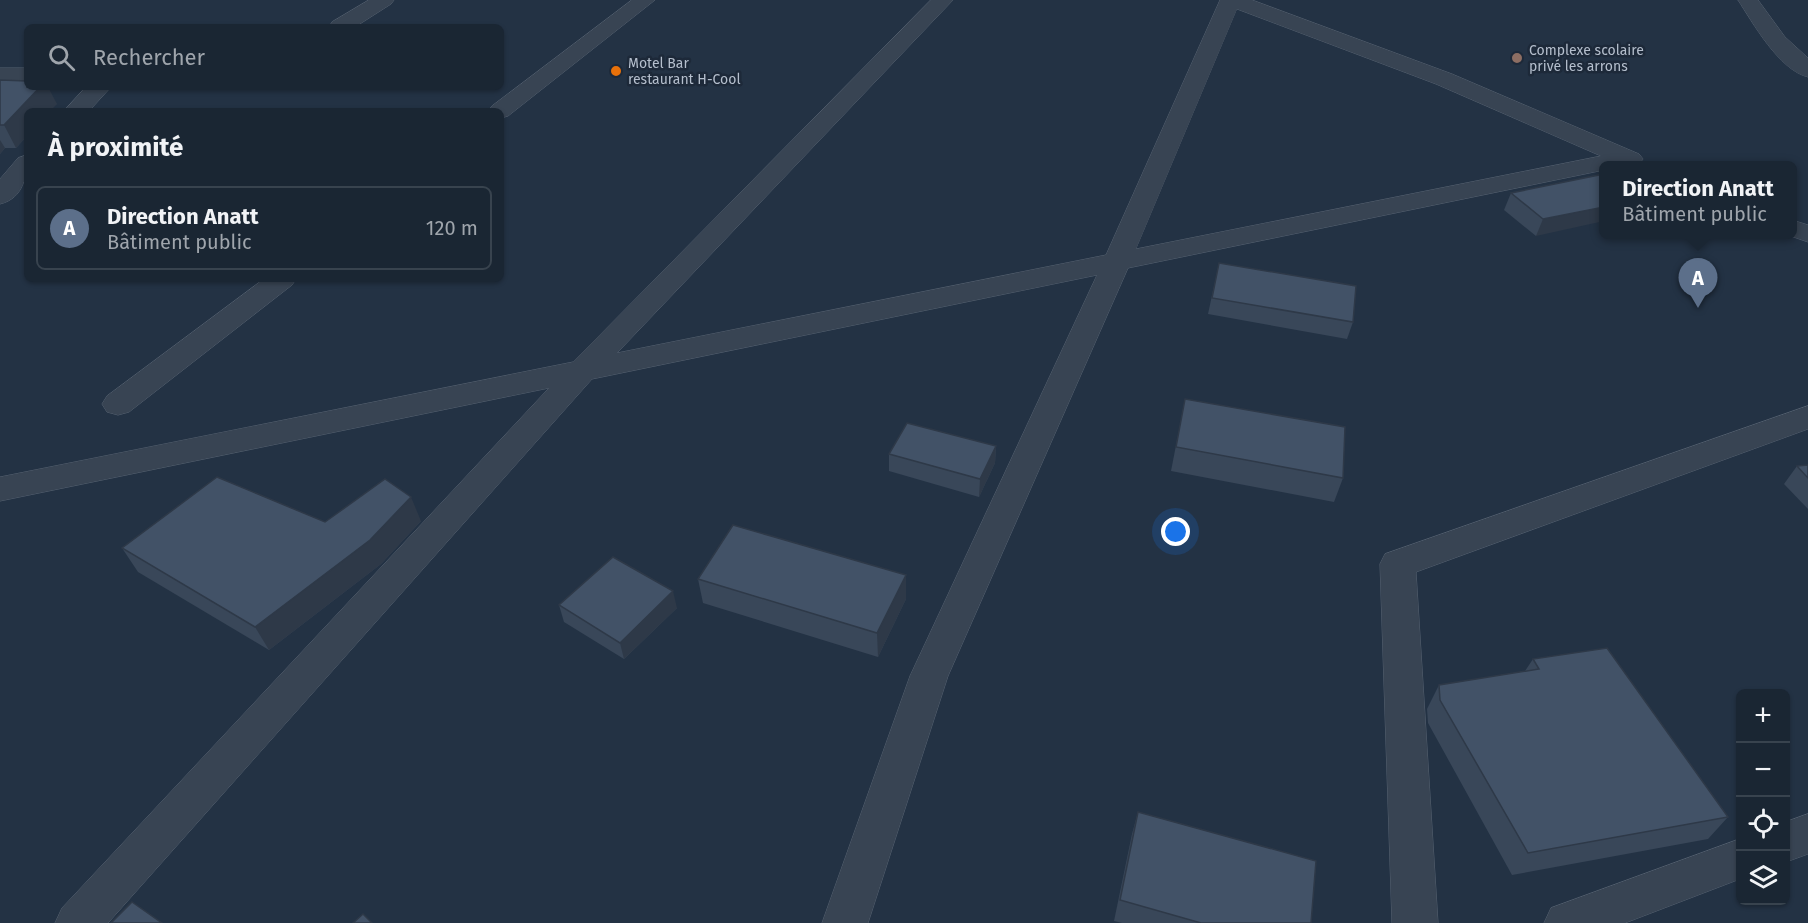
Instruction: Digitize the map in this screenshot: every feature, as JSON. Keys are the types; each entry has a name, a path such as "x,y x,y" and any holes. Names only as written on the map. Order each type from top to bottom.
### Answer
{"street":[{"path":"345,24 384,0"},
{"path":"504,108 645,0"},
{"path":"78,923 582,371 943,0"},
{"path":"845,923 929,676 1117,262 1231,0 1444,79 1634,161"},
{"path":"1748,0 1777,42 1808,70"},
{"path":"0,75 24,75"},
{"path":"79,108 96,90"},
{"path":"0,196 24,167"},
{"path":"0,489 1117,262 1599,169"},
{"path":"118,404 278,282"},
{"path":"1415,923 1398,564 1808,417"},
{"path":"1790,840 1808,834"},
{"path":"1567,923 1736,860"}],"building":[{"path":"0,80 24,81 24,90 37,90 4,125 0,125"},
{"path":"1599,175 1599,208 1543,219 1511,193"},
{"path":"1219,263 1356,286 1353,322 1212,298"},
{"path":"1185,399 1345,427 1343,478 1176,447"},
{"path":"907,423 996,446 980,479 889,454"},
{"path":"1808,465 1808,478 1797,466"},
{"path":"217,477 325,522 385,479 411,497 370,540 255,627 122,548"},
{"path":"733,525 906,575 877,633 698,579"},
{"path":"613,557 673,591 620,643 559,605"},
{"path":"1607,648 1728,817 1528,853 1440,700 1439,685 1539,669 1533,659"},
{"path":"1138,812 1316,861 1311,923 1201,923 1120,900"},
{"path":"132,902 162,923 111,923"},
{"path":"363,914 372,923 353,923"}],"place":[{"name":"Complexe scolaire privé les arrons","path":"1517,58"},
{"name":"Motel Bar restaurant H-Cool","path":"616,71"},
{"name":"Direction Anatt","path":"1698,308"}]}
